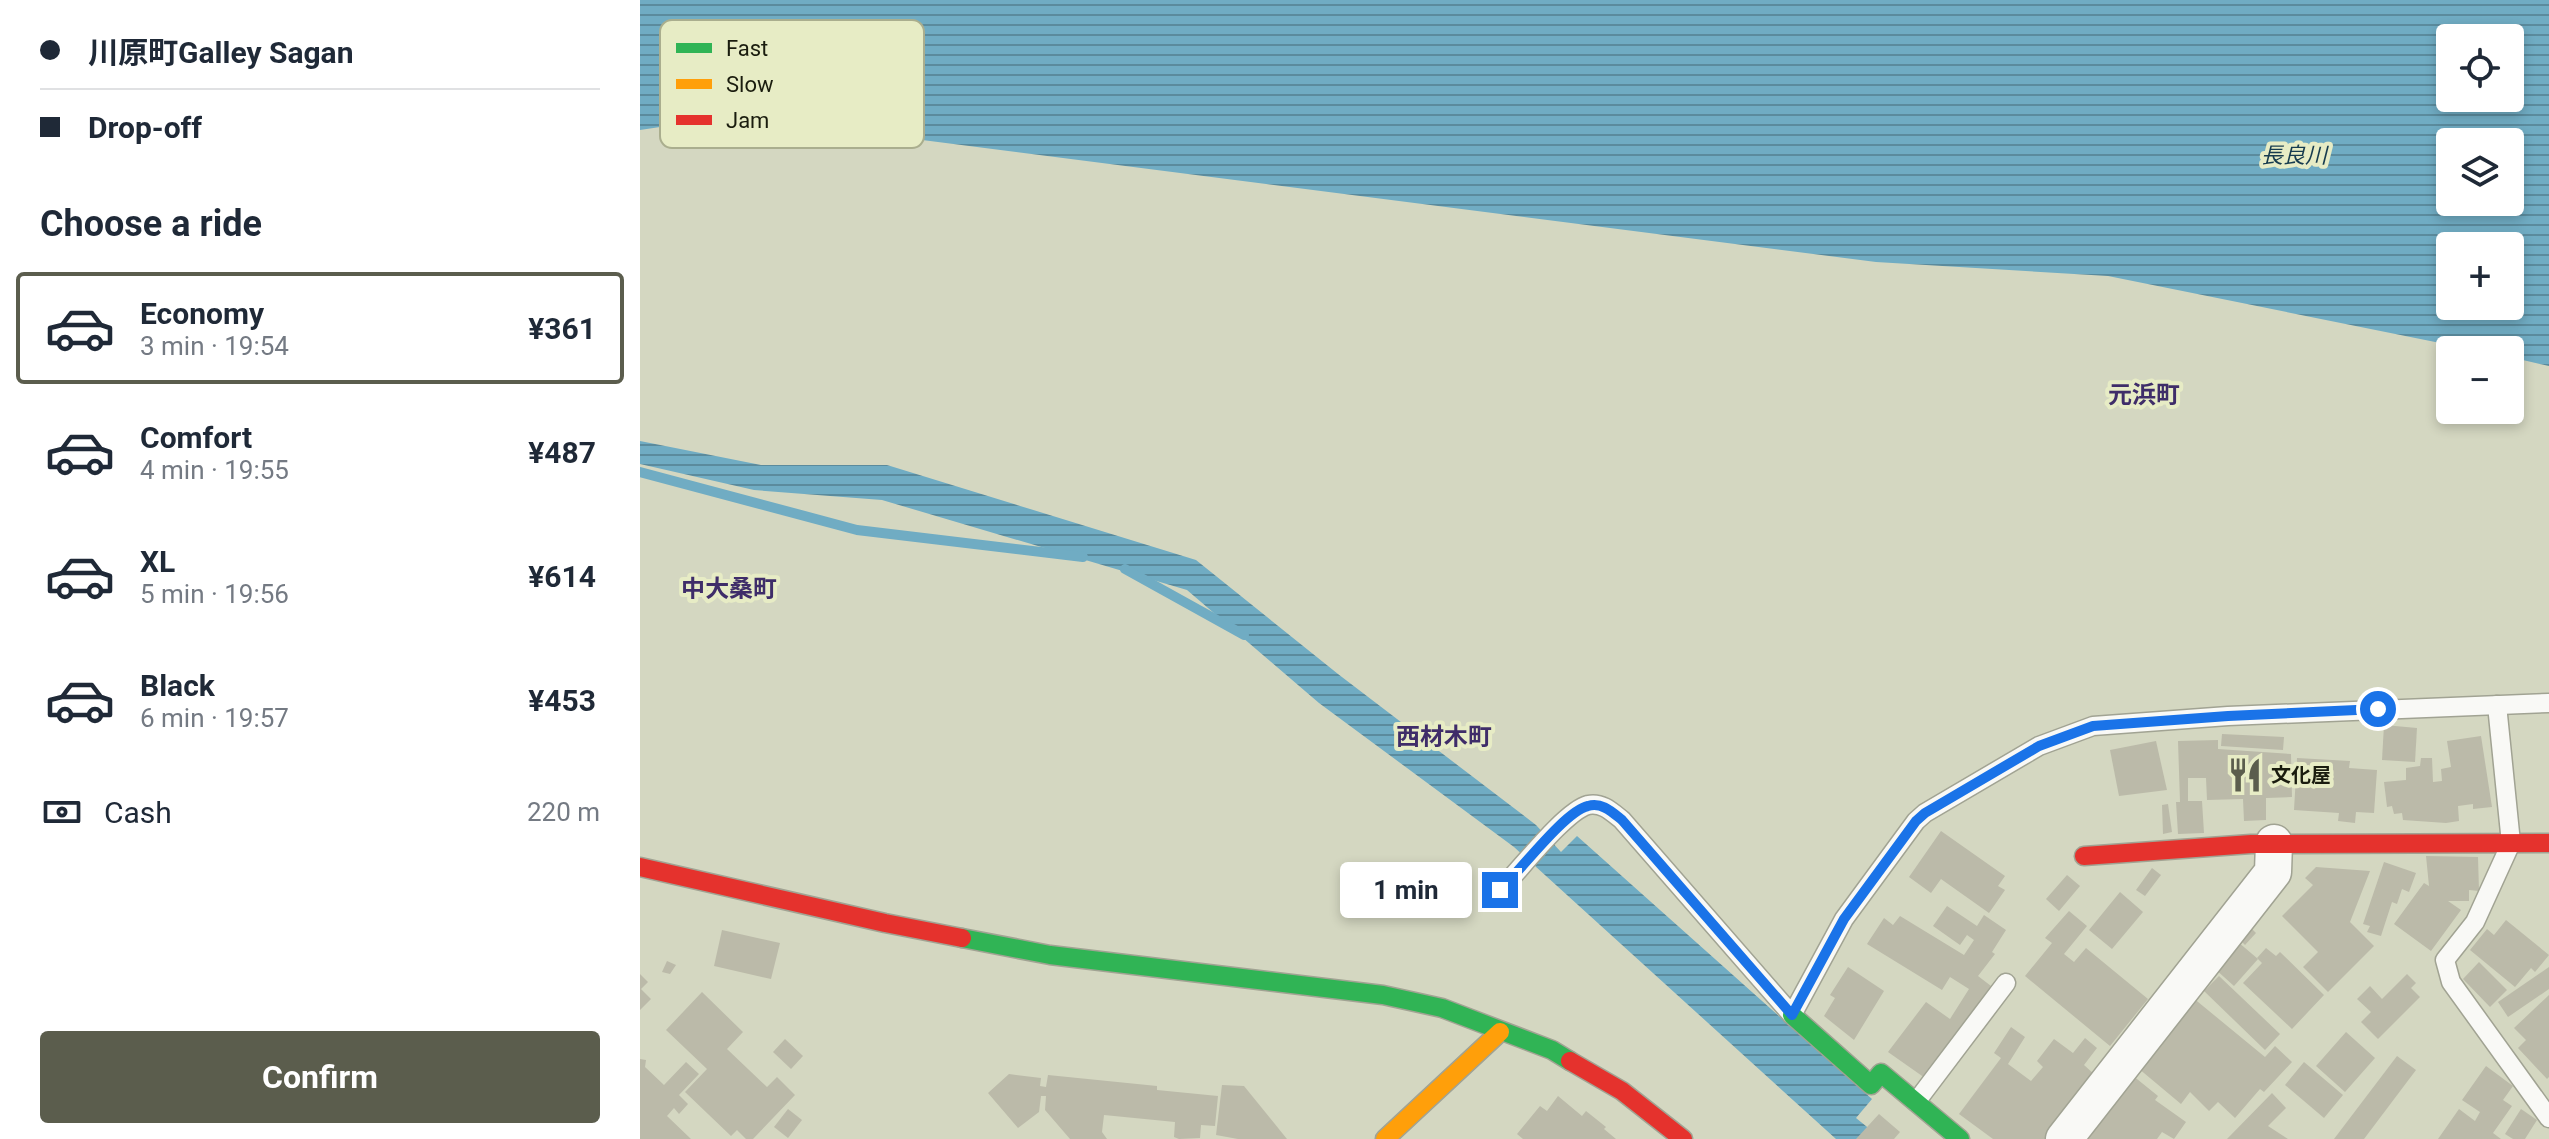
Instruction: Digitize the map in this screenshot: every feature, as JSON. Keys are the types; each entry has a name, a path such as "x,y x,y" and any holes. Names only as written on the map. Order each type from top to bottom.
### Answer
{"street":[{"path":"2084,856 2274,843 2549,843"},
{"path":"2064,1139 2273,872 2274,843"},
{"path":"640,867 885,923 1050,955 1383,995 1442,1008 1552,1050 1622,1091 1683,1139"},
{"path":"1792,1015 1871,1085 1881,1073 1960,1139"},
{"path":"1385,1139 1500,1032"}],"lane":[{"path":"1505,885 1572,814 1588,805 1604,806 1622,820 1792,1015 1844,919 1916,821 2039,746 2093,726 2228,716 2549,703"},
{"path":"2497,705 2511,843 2475,922 2445,960 2451,982 2549,1118"},
{"path":"1916,1102 2006,983"}],"water":[{"name":"長良川","path":"640,0 2549,0 2549,366 2524,360 2524,336 2436,336 2436,342 2108,276 1876,262 924,140 924,20 660,20 660,127 640,130"},
{"path":"640,441 761,465 887,465 1196,560 1338,674 1536,825 1561,852 1577,836 1872,1099 1856,1118 1882,1139 1836,1139 1514,847 1319,703 1187,590 882,500 754,490 640,464"}],"building":[{"path":"2384,725 2417,728 2415,762 2382,760"},
{"path":"2222,734 2284,737 2283,750 2221,746"},
{"path":"2481,736 2492,807 2473,809 2473,804 2458,806 2459,821 2446,823 2403,820 2402,813 2394,814 2392,806 2387,807 2384,782 2406,780 2406,768 2420,766 2421,758 2432,758 2433,782 2442,781 2441,769 2451,767 2447,741"},
{"path":"2218,740 2218,749 2291,754 2292,797 2266,798 2266,820 2244,821 2243,799 2207,800 2206,778 2188,778 2188,801 2202,801 2204,833 2178,834 2178,741"},
{"path":"2156,741 2167,790 2119,796 2110,750"},
{"path":"2297,758 2350,761 2349,768 2377,770 2374,813 2356,812 2355,823 2338,821 2339,813 2294,810"},
{"path":"2168,804 2172,832 2163,834 2162,805"},
{"path":"1941,831 2005,876 1998,886 2005,890 1989,913 1941,879 1931,893 1909,877"},
{"path":"2426,856 2478,857 2479,891 2469,890 2469,901 2448,901 2461,910 2431,951 2394,924 2424,883 2429,886"},
{"path":"2384,862 2416,873 2409,892 2402,889 2397,904 2392,902 2381,936 2367,932 2370,926 2363,924"},
{"path":"2316,867 2370,871 2350,922 2374,946 2328,992 2303,967 2318,952 2282,916 2313,885 2305,878"},
{"path":"2152,868 2161,875 2145,896 2136,890"},
{"path":"2067,875 2080,886 2059,911 2046,899"},
{"path":"2120,892 2143,912 2112,949 2089,930"},
{"path":"1947,906 1977,926 1984,915 2006,930 1992,952 1995,954 1978,976 1991,986 1925,1078 1888,1052 1926,1002 1950,1019 1969,989 1950,977 1942,990 1867,944 1884,918 1893,925 1900,916 1964,955 1974,940 1967,935 1960,945 1933,926"},
{"path":"2069,911 2087,926 2064,954 2074,962 2086,948 2148,999 2110,1046 2025,976 2052,943 2045,938"},
{"path":"2506,920 2549,955 2535,972 2531,968 2515,987 2470,950 2487,929 2494,935"},
{"path":"2248,925 2256,933 2245,945 2237,937"},
{"path":"722,930 780,943 771,979 714,966"},
{"path":"2238,942 2258,959 2234,986 2214,968"},
{"path":"2266,948 2276,956 2280,952 2324,995 2292,1029 2243,983 2262,963 2257,958"},
{"path":"667,961 676,965 670,974 662,972"},
{"path":"2479,962 2507,990 2490,1007 2463,979"},
{"path":"1848,967 1884,991 1854,1040 1824,1016 1835,998 1830,995"},
{"path":"2549,967 2549,989 2508,1017 2498,1002"},
{"path":"640,974 648,982 641,989 651,999 640,1010"},
{"path":"2407,974 2416,983 2411,988 2420,997 2378,1039 2361,1022 2371,1012 2357,999 2370,986 2382,999"},
{"path":"2219,976 2280,1034 2265,1050 2204,991"},
{"path":"702,992 743,1032 727,1049 767,1087 777,1077 795,1095 753,1139 746,1139 737,1130 731,1136 685,1092 707,1069 666,1030"},
{"path":"2549,995 2547,1079 2518,1048 2526,1040 2514,1028"},
{"path":"2192,997 2265,1057 2275,1046 2292,1062 2264,1092 2260,1089 2235,1118 2218,1102 2209,1111 2190,1092 2181,1104 2138,1068"},
{"path":"2011,1027 2025,1037 2008,1064 2031,1081 2043,1067 2037,1061 2054,1039 2073,1053 2085,1038 2097,1048 2084,1065 2095,1075 2045,1139 1993,1139 1959,1114 2001,1058 1994,1053"},
{"path":"2346,1032 2375,1058 2345,1092 2316,1066"},
{"path":"785,1039 803,1056 791,1069 773,1052"},
{"path":"2397,1056 2416,1070 2364,1139 2334,1139"},
{"path":"640,1059 646,1060 645,1067 664,1085 686,1062 699,1074 679,1095 688,1104 679,1114 674,1108 667,1116 691,1139 640,1139"},
{"path":"2304,1062 2343,1095 2324,1118 2285,1085"},
{"path":"2486,1066 2513,1086 2503,1100 2512,1106 2493,1133 2501,1139 2438,1139 2459,1109 2475,1121 2480,1112 2462,1100"},
{"path":"1009,1074 1041,1078 1040,1086 1046,1087 1048,1075 1157,1086 1157,1090 1218,1096 1215,1126 1201,1125 1200,1138 1179,1139 1174,1137 1175,1122 1104,1115 1102,1132 1107,1139 1070,1139 1045,1110 1046,1096 1041,1096 1039,1112 1018,1128 988,1093"},
{"path":"2132,1075 2158,1096 2155,1100 2186,1122 2174,1139 2162,1132 2157,1139 2083,1139"},
{"path":"1222,1085 1244,1086 1287,1139 1238,1139 1216,1135"},
{"path":"2272,1093 2286,1108 2268,1126 2288,1139 2227,1139"},
{"path":"1558,1096 1582,1116 1586,1111 1616,1139 1523,1139 1517,1134 1540,1106 1547,1111"},
{"path":"788,1109 802,1120 788,1138 774,1127"},
{"path":"2521,1109 2537,1120 2525,1139 2513,1139 2505,1134"},
{"path":"1879,1114 1900,1132 1894,1139 1856,1139"}],"waterway":[{"path":"640,472 857,530 1083,557"},
{"path":"1125,569 1244,635"}],"traffic: fast":[{"path":"962,938 1050,955 1383,995 1442,1008 1552,1050 1570,1061"},
{"path":"1792,1015 1871,1085 1881,1073 1960,1139"}],"traffic: slow":[{"path":"1385,1139 1500,1032"}],"traffic: jam":[{"path":"2084,856 2251,844 2549,843"},
{"path":"640,867 962,938"},
{"path":"1570,1061 1622,1091 1683,1139"}],"place":[{"name":"文化屋","path":"2245,775"}],"district":[{"name":"元浜町","path":"2144,395"},
{"name":"中大桑町","path":"729,589"},
{"name":"西材木町","path":"1444,737"}],"route":[{"path":"1500,890 1572,814 1588,805 1604,806 1622,820 1792,1015 1844,919 1916,821 2039,746 2093,726 2378,709"}]}
